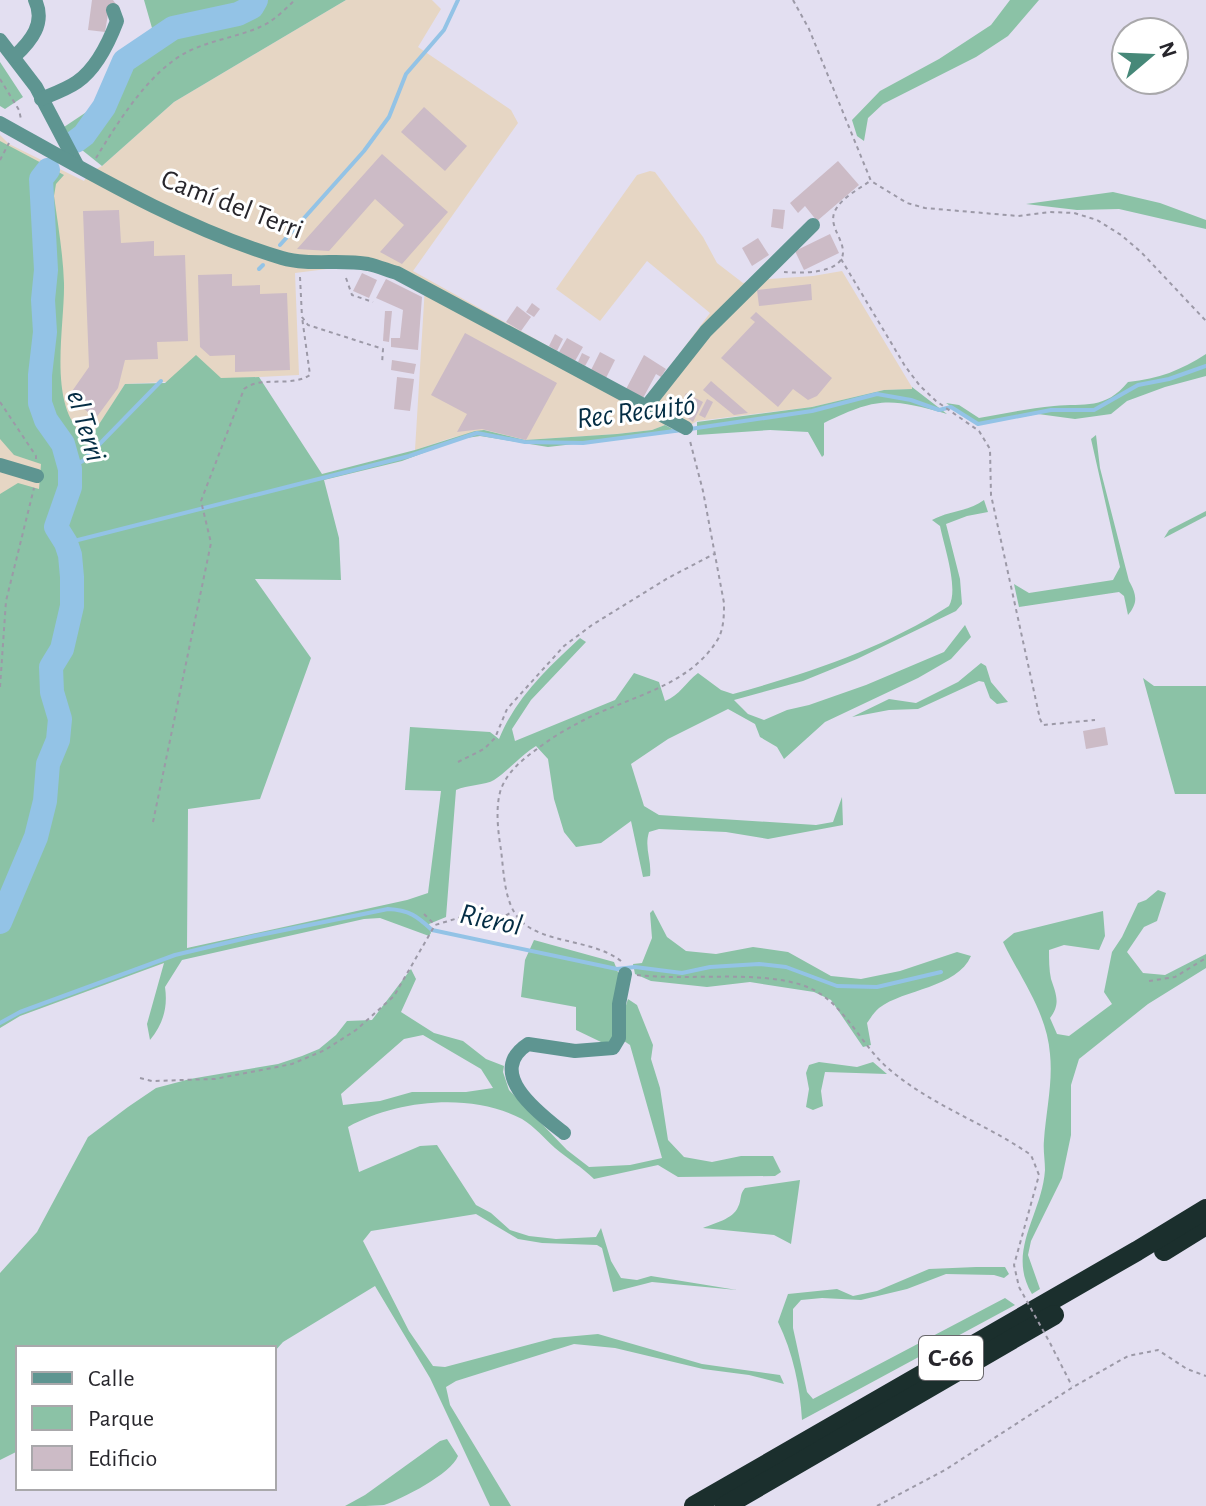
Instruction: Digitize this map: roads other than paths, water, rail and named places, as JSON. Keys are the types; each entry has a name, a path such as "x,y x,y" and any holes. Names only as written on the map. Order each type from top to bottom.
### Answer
{"highway":[{"name":"C-66","path":"694,1506 1206,1209"},
{"name":"C-66","path":"725,1506 1206,1225"}],"street":[{"path":"15,56 30,40 40,19 35,0"},
{"path":"44,104 87,74 117,21 113,10"},
{"path":"0,40 15,56 84,170"},
{"path":"32,141 42,128 44,104"},
{"name":"Camí del Terri","path":"0,123 12,138 32,141 84,170 205,228 285,259 367,264 397,273 686,428"},
{"path":"646,407 706,331 813,225"},
{"path":"0,465 37,476"},
{"path":"564,1133 529,1105 515,1082 512,1067 517,1051 528,1044 575,1051 613,1048 619,1038 619,1004 625,974"}],"waterway":[{"name":"el Terri","path":"76,141 104,107 124,61 173,28 238,14 252,7 256,0"},
{"path":"280,245 364,151 389,117 406,74 444,30 458,0"},
{"name":"Rec Recuitó","path":"0,922 36,837 45,801 48,764 58,740 60,719 52,692 51,667 62,649 72,606 70,555 56,527 70,487 70,469 63,444 46,420 40,403 46,270 41,179 48,170"},
{"path":"259,269 263,265"},
{"name":"Rec Recuitó","path":"690,429 812,411 877,394 911,400 939,410 951,407 978,424 1051,410 1094,410 1138,385 1169,379 1206,366"},
{"path":"70,469 84,460 161,381"},
{"name":"Rec Recuitó","path":"66,543 409,456 477,433 525,442 583,443 682,430"},
{"name":"Rierol","path":"0,1023 20,1012 175,955 388,909 412,915 432,930 617,969 635,967 682,973 710,967 759,964 786,967 837,986 877,987 941,972"}]}
